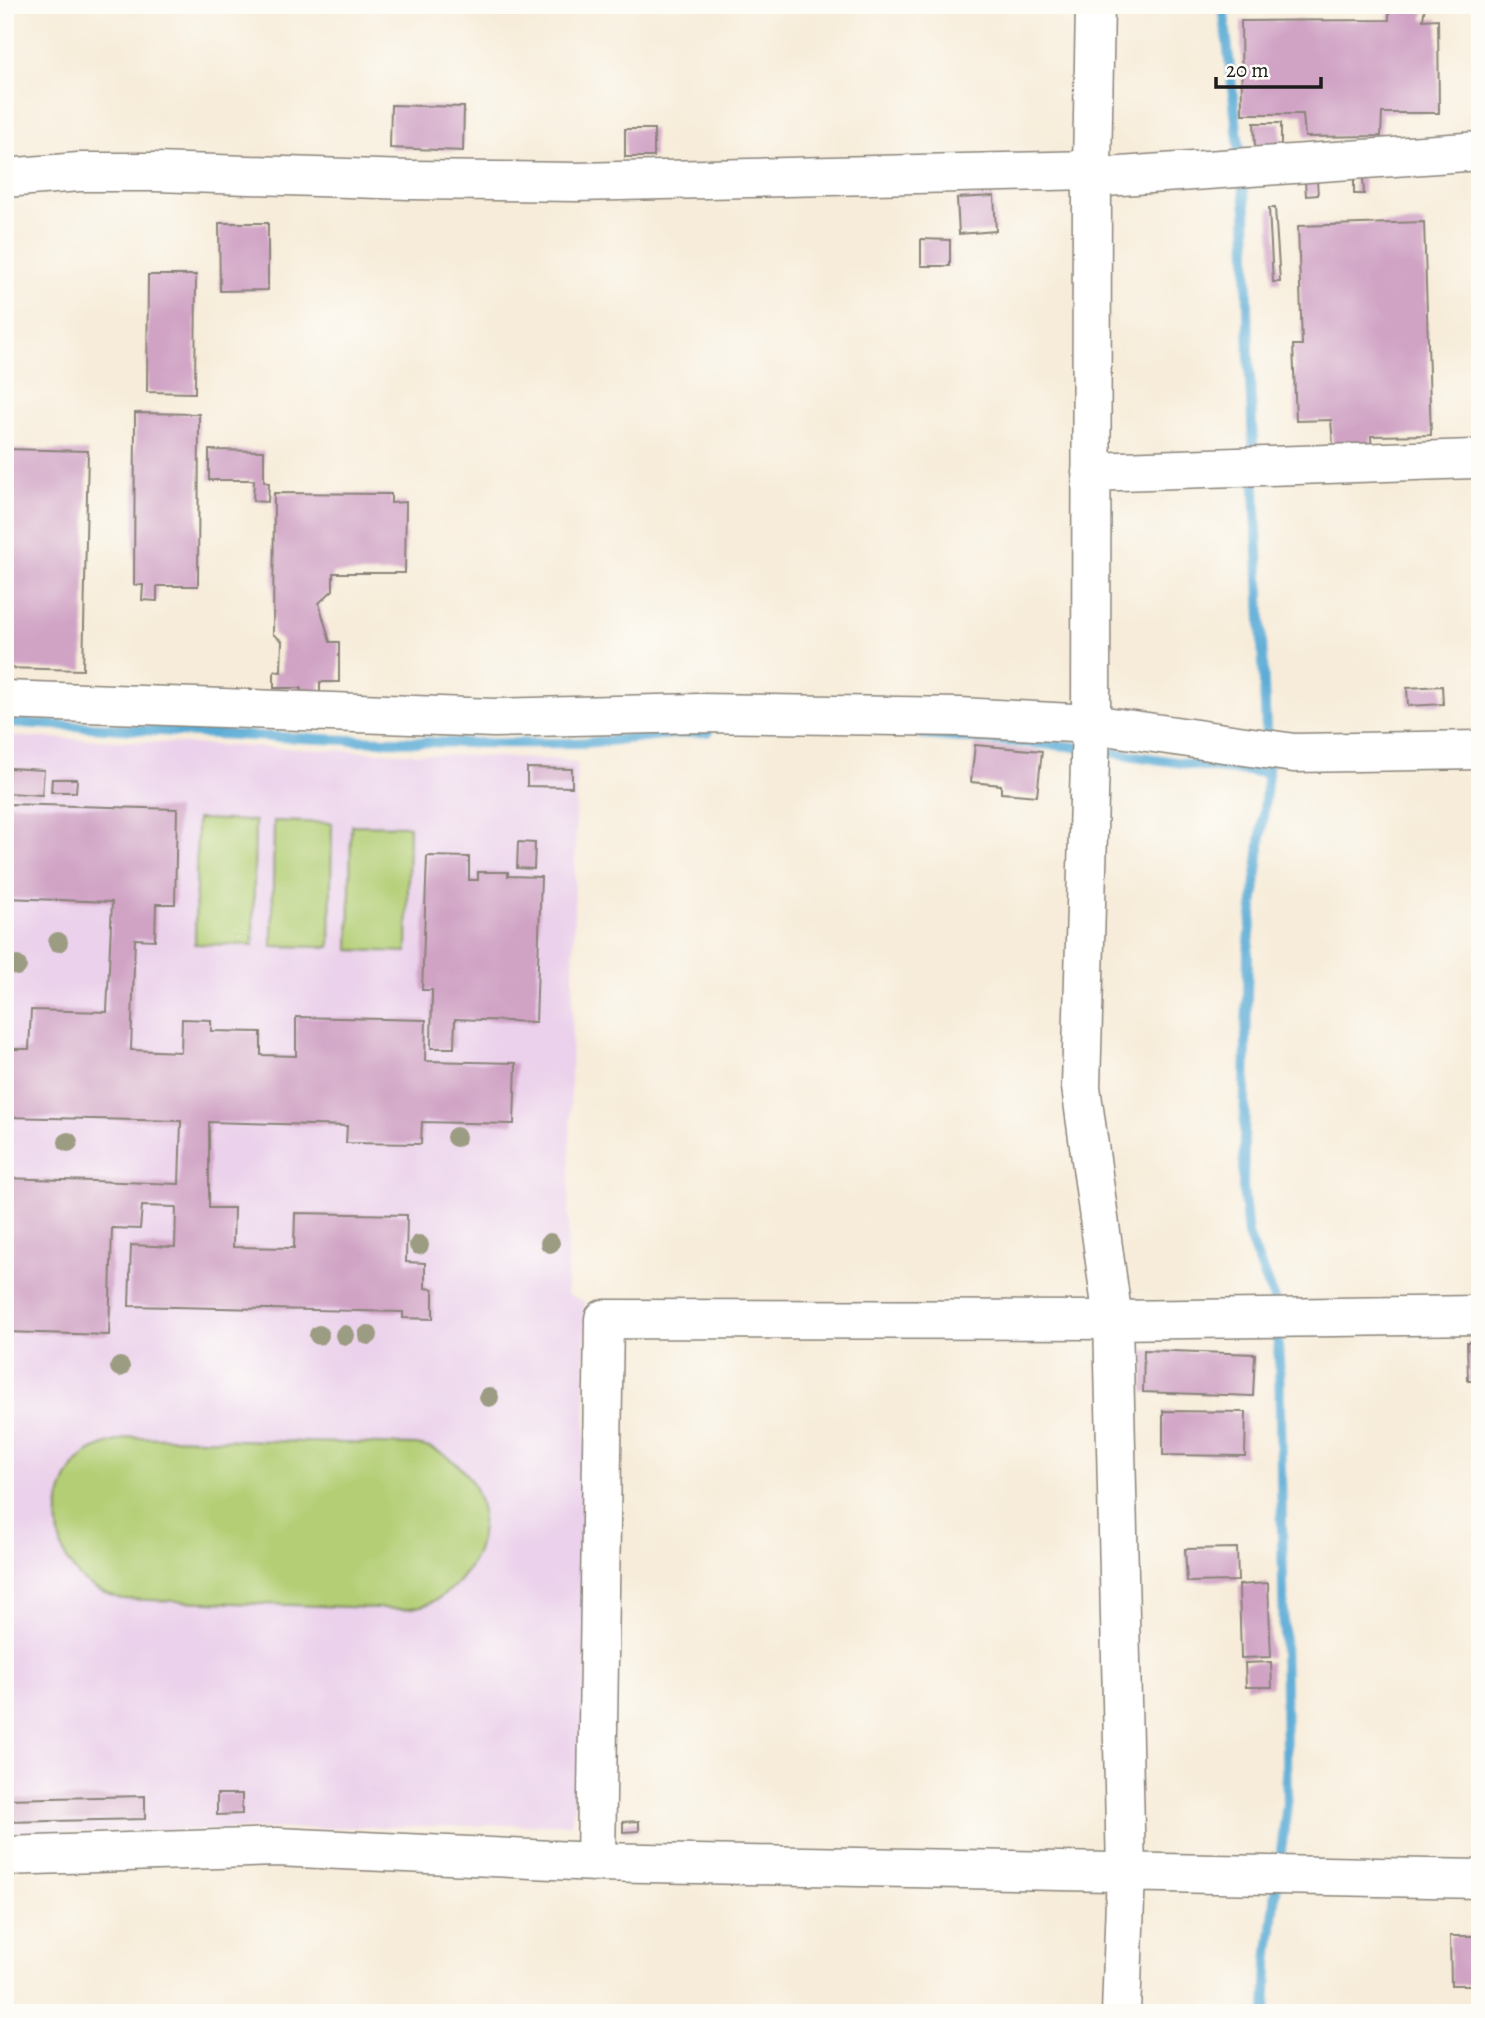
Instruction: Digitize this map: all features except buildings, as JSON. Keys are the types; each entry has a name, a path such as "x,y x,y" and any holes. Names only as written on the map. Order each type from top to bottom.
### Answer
{"street":[{"path":"1095,5 1091,724 1081,1087 1113,1320 1126,1871 1121,2013"},
{"path":"5,178 155,172 576,182 1092,174 1480,151"},
{"path":"1091,472 1473,459"},
{"path":"5,700 494,718 699,713 960,717 1091,724 1294,753 1480,750"},
{"path":"596,1862 604,1319 1113,1320 1480,1315"},
{"path":"5,1856 276,1847 596,1862 1480,1879"}],"shaded area":[{"path":"5,736 562,760 577,763 567,1294 585,1302 586,1719 571,1824 5,1833"}],"green space":[{"path":"197,819 255,821 253,945 195,944"},
{"path":"274,821 332,823 330,947 272,946"},
{"path":"351,825 409,826 407,952 349,950"},
{"path":"132,1437 416,1445 430,1448 458,1465 473,1484 481,1505 482,1528 477,1550 467,1571 451,1589 430,1603 404,1609 122,1599 92,1587 72,1568 64,1554 58,1522 62,1489 78,1461 103,1445"}],"waterway":[{"path":"1223,5 1246,211 1249,357 1268,773 1248,951 1243,1186 1248,1235 1274,1299 1279,1358 1287,1804 1279,1867"},
{"path":"5,722 428,742 587,743 708,732"},
{"path":"923,735 1068,746 1215,768 1268,773"},
{"path":"1266,2013 1268,1962 1277,1883"}]}
